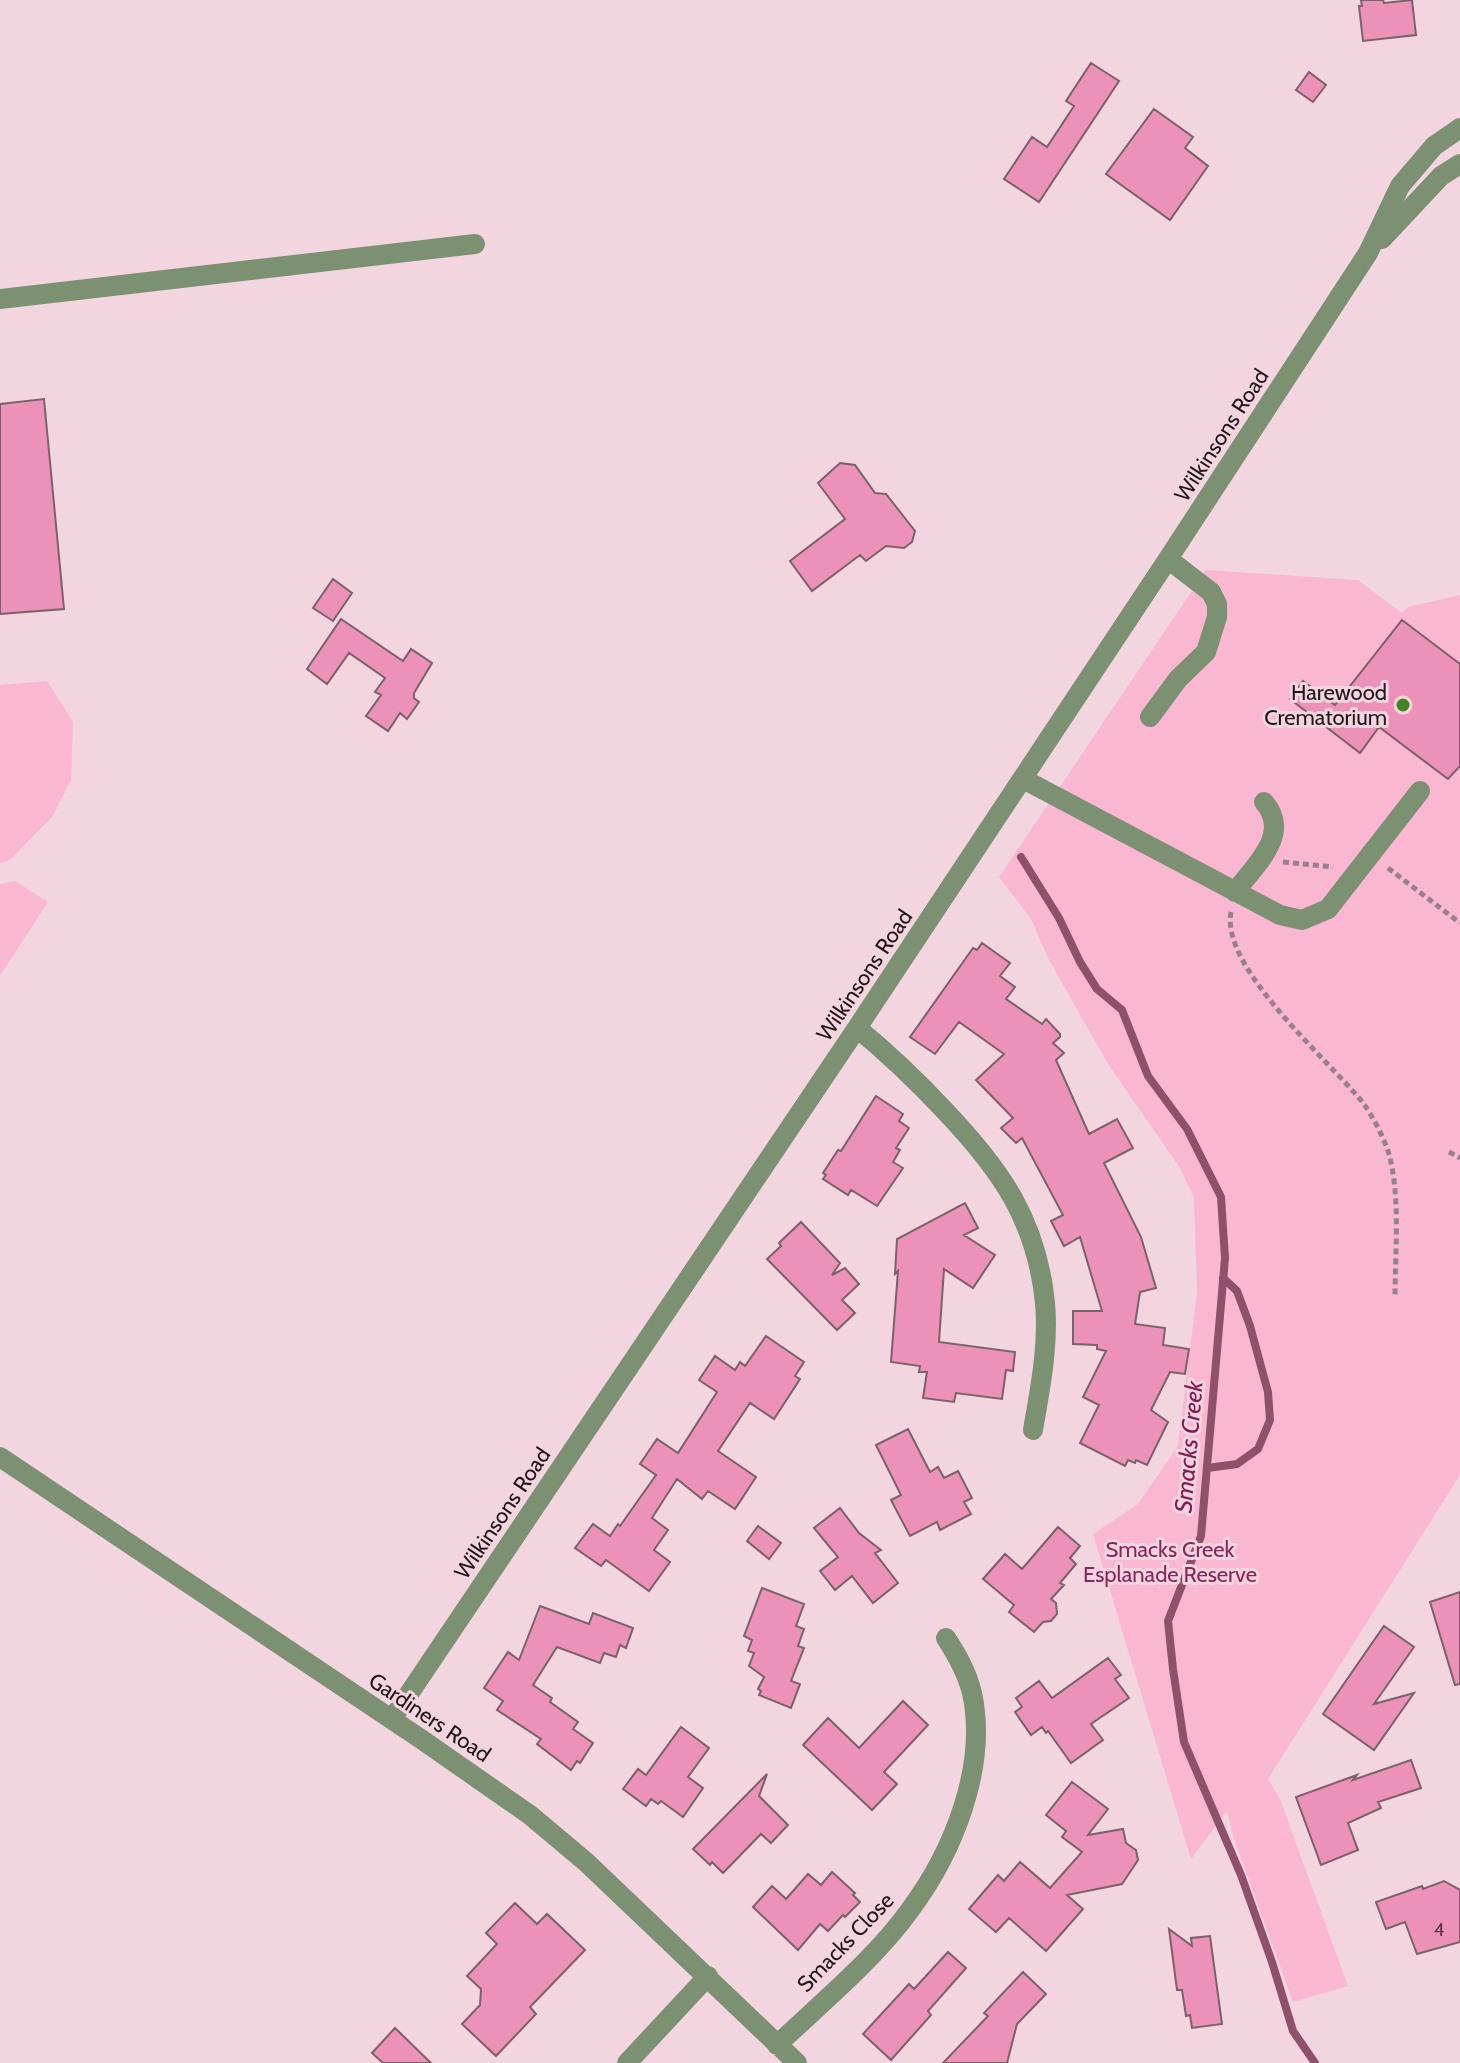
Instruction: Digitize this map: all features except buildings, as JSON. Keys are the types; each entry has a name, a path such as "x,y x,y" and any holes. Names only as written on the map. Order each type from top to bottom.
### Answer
{"street":[{"name":"Wilkinsons Road","path":"392,1719 1168,559 1368,253 1400,186 1434,146 1460,128"},
{"name":"Wilkinsons Road","path":"1368,253 1435,182 1460,164"},
{"path":"0,299 475,244"},
{"path":"1150,717 1178,679 1206,652 1217,617 1217,604 1211,592 1168,559"},
{"path":"1023,779 1280,915 1302,920 1328,909 1420,791"},
{"path":"1235,892 1274,836 1274,814 1264,802"},
{"path":"857,1028 908,1072 977,1145 1025,1218 1041,1273 1045,1306 1042,1366 1033,1430"},
{"name":"Gardiners Road","path":"0,1457 530,1815 586,1862 797,2063"},
{"name":"Smacks Close","path":"777,2045 880,1946 931,1879 951,1841 967,1794 975,1718 965,1672 946,1638"},
{"path":"627,2063 708,1976"}],"path":[{"path":"1266,850 1283,862 1366,863 1460,923"},
{"path":"1235,892 1228,924 1240,958 1267,996 1365,1105 1388,1150 1394,1185 1395,1297"},
{"path":"1449,1152 1460,1158"}],"green space":[{"name":"Smacks Creek Esplanade Reserve","path":"1206,570 1358,580 1402,613 1408,607 1460,595 1460,1475 1268,1779 1280,1799 1348,1986 1293,2002 1233,1836 1227,1811 1191,1859 1093,1534 1138,1504 1178,1446 1197,1292 1194,1198 1180,1168 1108,1064 1049,960 1031,919 999,877"},
{"path":"47,681 73,722 71,780 53,816 10,860 0,863 0,685"},
{"path":"15,881 48,902 0,976 0,884"}],"waterway":[{"name":"Smacks Creek","path":"1021,857 1059,918 1097,989 1122,1010 1148,1076 1187,1129 1221,1197 1225,1258 1201,1536 1168,1621 1173,1669 1184,1742 1241,1875 1293,2031 1315,2063"},
{"path":"1208,1468 1237,1464 1258,1449 1270,1420 1268,1392 1250,1326 1237,1291 1223,1278"}],"place":[{"name":"Harewood Crematorium","path":"1403,705"}]}
